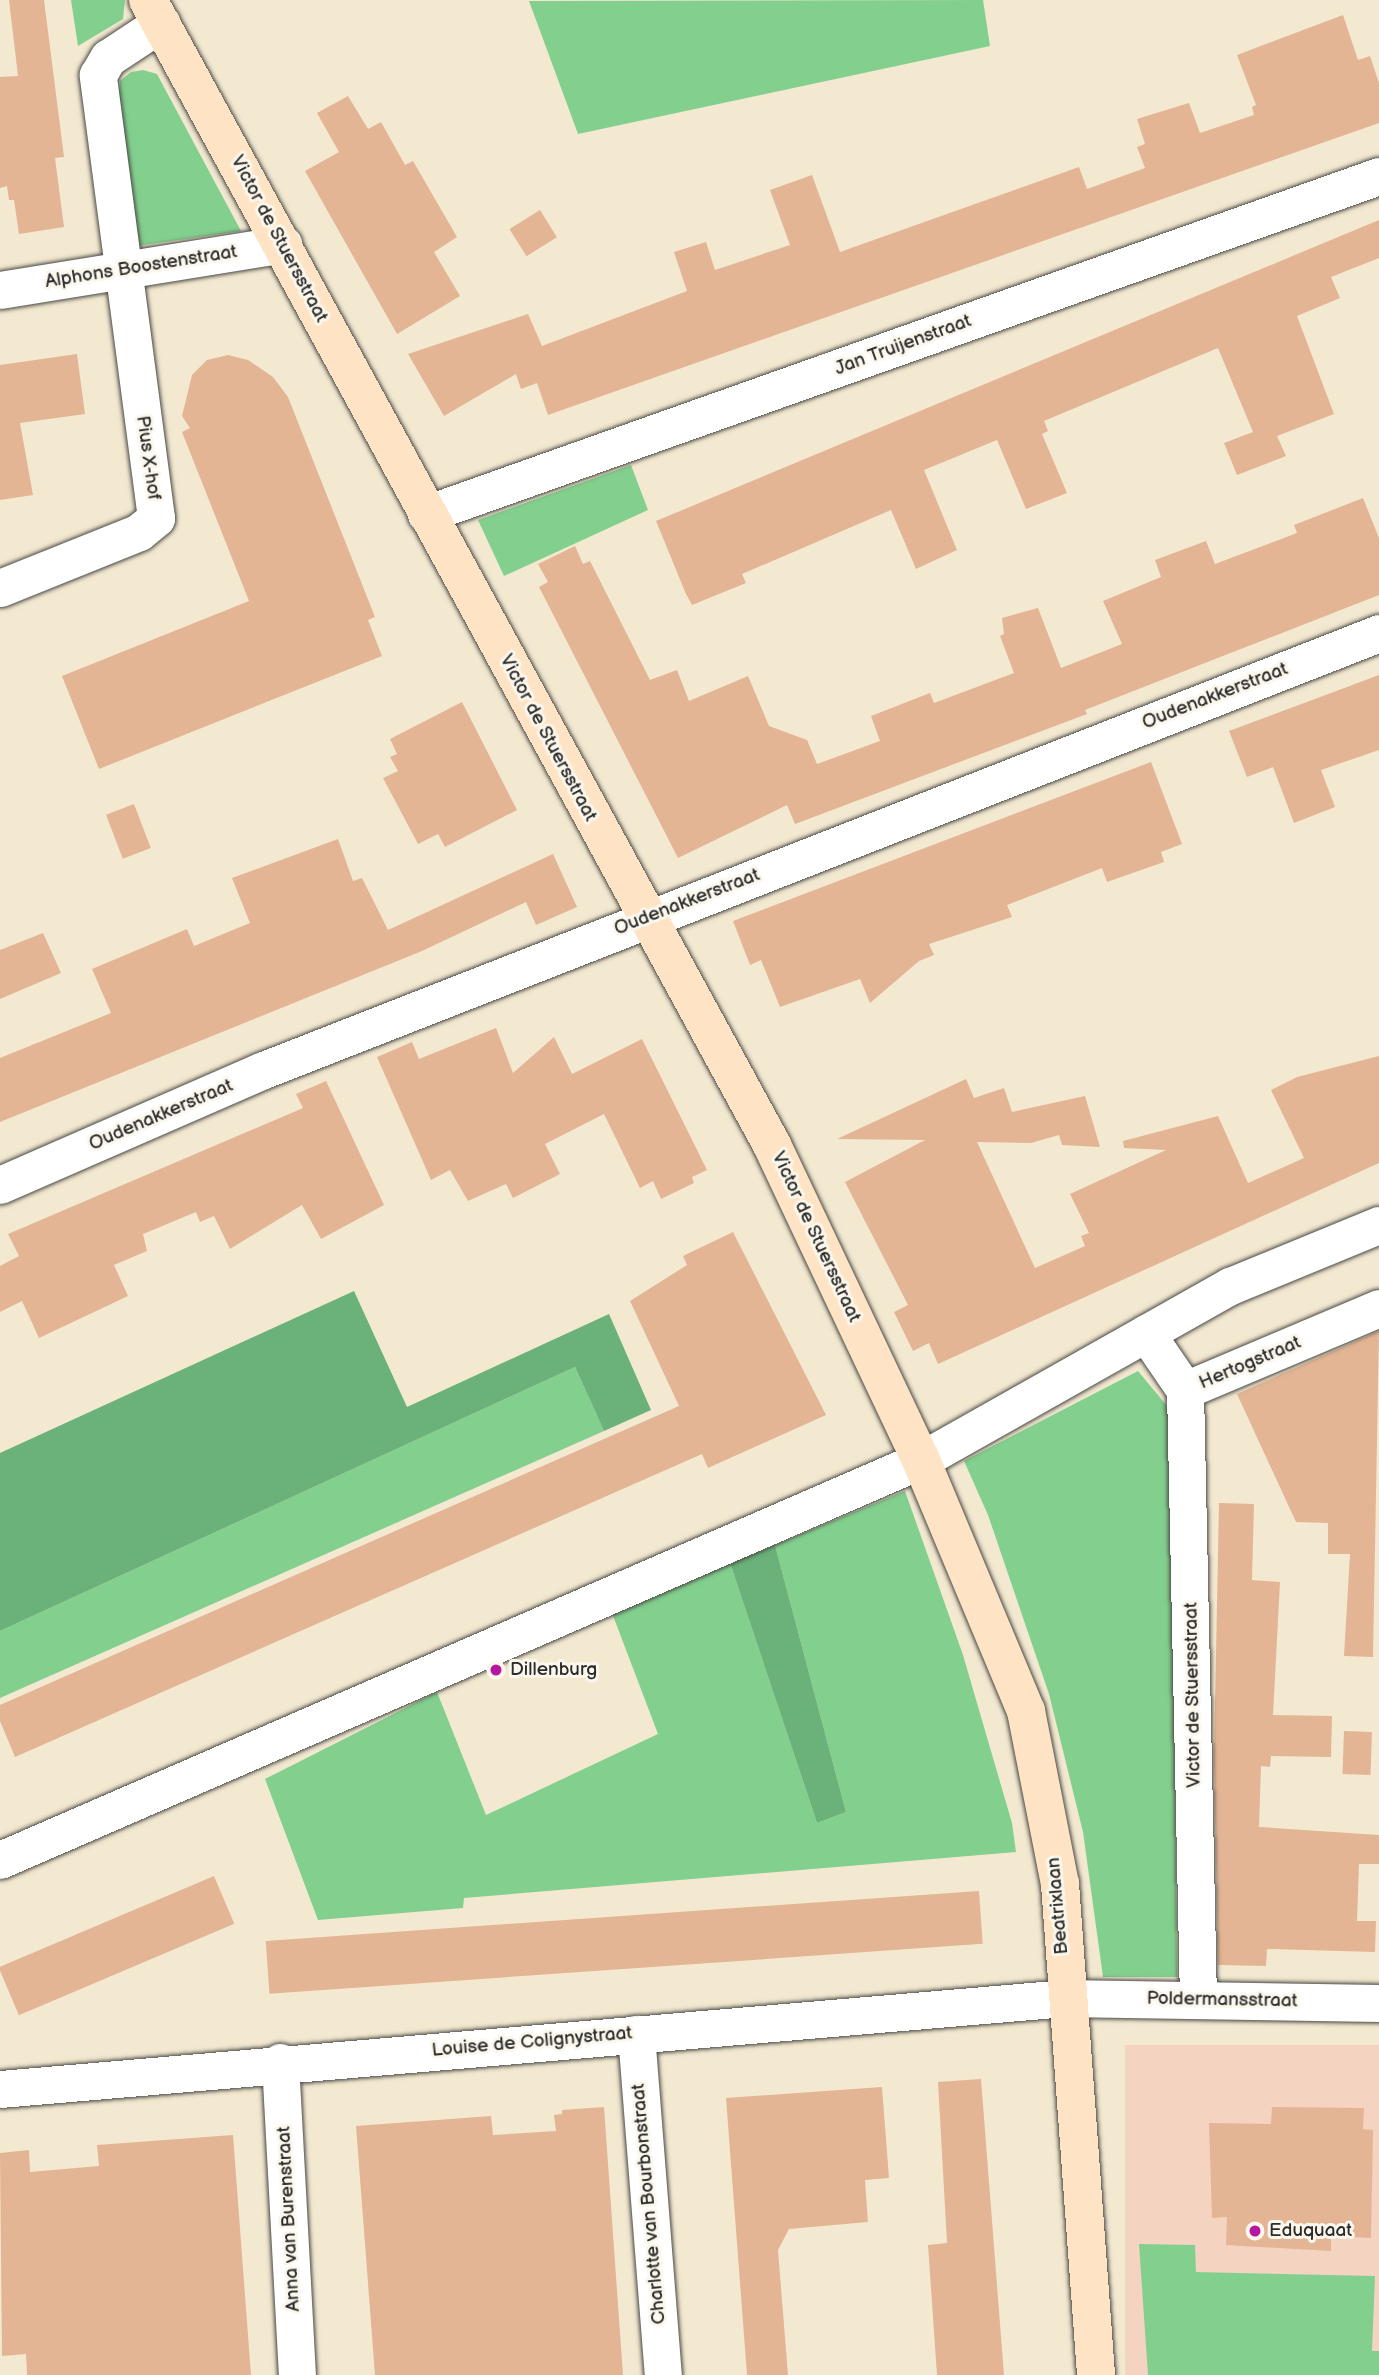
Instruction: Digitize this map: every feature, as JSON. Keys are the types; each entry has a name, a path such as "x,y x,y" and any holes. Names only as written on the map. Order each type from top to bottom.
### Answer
{"street":[{"name":"Victor de Stuersstraat","path":"122,270 98,75 108,58 155,11 645,918 772,1145 921,1460"},
{"name":"Jan Truijenstraat","path":"426,514 1379,176"},
{"name":"Alphons Boostenstraat","path":"0,290 283,244"},
{"name":"Pius X-hof","path":"0,588 139,532 156,518 122,270"},
{"name":"Oudenakkerstraat","path":"0,1185 261,1071 645,918 1379,633"},
{"path":"0,1860 921,1460 1230,1286 1379,1224"},
{"name":"Hertogstraat","path":"1146,1333 1185,1390 1379,1308"},
{"name":"Victor de Stuersstraat","path":"1185,1390 1198,2000"},
{"name":"Beatrixlaan","path":"921,1460 1026,1711 1060,1884 1065,1998 1096,2375"},
{"name":"Poldermansstraat","path":"1065,1998 1379,2003"},
{"name":"Louise de Colignystraat","path":"0,2089 280,2062 1065,1998"},
{"name":"Charlotte van Bourbonstraat","path":"635,2034 663,2375"},
{"name":"Anna van Burenstraat","path":"280,2062 297,2375"}],"shaded area":[{"path":"1125,2045 1379,2045 1379,2375 1125,2375"}],"green space":[{"path":"71,0 125,0 123,19 78,46"},
{"path":"983,0 990,46 578,134 529,1"},
{"path":"143,70 157,74 241,231 137,246 118,100 120,81 131,72"},
{"path":"631,465 648,510 504,576 478,520"},
{"path":"354,1291 407,1407 609,1314 651,1410 604,1431 575,1367 0,1631 0,1453"},
{"path":"575,1367 604,1431 0,1698 0,1631"},
{"path":"1138,1371 1172,1412 1177,1977 1103,1977 1083,1832 1049,1694 988,1515 964,1461"},
{"path":"905,1491 963,1655 1012,1823 1016,1852 464,1898 463,1908 318,1920 265,1779 437,1692 486,1815 658,1734 612,1613 730,1563 817,1823 846,1812 775,1545"},
{"path":"775,1545 846,1812 817,1823 730,1563"},
{"path":"1139,2244 1195,2245 1196,2272 1375,2276 1372,2351 1379,2351 1379,2375 1148,2375"}],"building":[{"path":"9,0 44,0 64,157 55,158 64,227 19,234 14,200 9,200 7,186 0,188 0,77 18,76"},
{"path":"1343,15 1358,60 1370,56 1379,83 1379,123 548,415 537,383 521,389 516,374 444,416 408,354 528,314 542,346 687,291 674,252 706,242 715,270 790,245 770,190 812,175 840,252 1079,167 1087,189 1145,168 1137,147 1145,144 1137,119 1189,103 1200,133 1254,115 1252,107 1256,105 1237,55"},
{"path":"348,96 368,129 381,122 405,165 413,161 457,237 434,252 460,296 397,334 305,171 339,152 317,113"},
{"path":"540,210 557,237 526,256 509,229"},
{"path":"1379,220 1379,258 1331,277 1340,298 1297,316 1334,414 1277,436 1286,456 1237,475 1224,443 1253,432 1218,348 1044,421 1048,431 1042,434 1067,493 1026,509 997,440 924,470 957,550 916,569 891,510 742,574 746,583 692,605 656,521"},
{"path":"77,354 85,414 20,423 33,495 0,500 0,365"},
{"path":"228,355 248,360 273,377 288,397 375,617 368,620 382,656 99,769 62,676 249,601 182,432 190,428 182,416 192,375 207,360"},
{"path":"1363,498 1379,538 1379,595 1085,710 1087,714 795,824 787,805 678,858 539,587 548,582 538,564 575,546 583,564 590,561 650,680 677,670 689,701 748,676 769,726 807,740 817,764 880,741 871,716 930,693 934,703 1014,673 1000,636 1004,634 1002,618 1038,608 1061,668 1122,644 1103,601 1161,577 1155,560 1206,541 1215,564 1297,533 1294,525"},
{"path":"1379,675 1379,750 1321,770 1335,807 1294,823 1273,767 1247,777 1229,731"},
{"path":"462,702 517,810 445,847 438,834 418,844 383,778 398,771 390,757 397,754 390,739"},
{"path":"1151,762 1182,844 1161,852 1164,862 1107,882 1102,868 1007,905 1012,917 929,944 934,955 919,961 870,1003 860,979 780,1007 761,960 750,965 733,921"},
{"path":"134,804 151,848 123,859 106,815"},
{"path":"338,839 353,881 362,878 388,930 553,854 577,907 536,925 526,902 422,951 0,1122 0,1058 111,1013 92,969 187,929 194,946 250,923 232,878"},
{"path":"43,933 61,973 0,999 0,950"},
{"path":"496,1028 513,1073 554,1037 572,1074 642,1039 707,1170 692,1177 694,1183 661,1199 653,1181 640,1188 604,1114 545,1144 560,1174 513,1198 506,1184 468,1201 450,1170 431,1180 377,1057 412,1042 419,1059"},
{"path":"1379,1056 1379,1163 938,1364 929,1343 913,1351 894,1312 908,1305 845,1182 925,1140 837,1139 966,1079 974,1098 1004,1088 1012,1112 1085,1096 1100,1147 1062,1145 1059,1135 1031,1143 977,1142 1035,1268 1085,1246 1081,1236 1089,1233 1070,1194 1166,1150 1124,1148 1123,1141 1218,1116 1248,1183 1304,1158 1271,1090 1297,1077"},
{"path":"326,1081 384,1205 321,1239 302,1205 230,1249 214,1216 200,1222 196,1212 143,1234 147,1251 114,1265 128,1296 39,1338 22,1301 0,1312 0,1266 19,1256 8,1234 303,1108 296,1094"},
{"path":"733,1232 826,1415 708,1468 702,1454 15,1757 0,1721 0,1705 679,1406 630,1301 687,1265 683,1256"},
{"path":"1379,1331 1373,1657 1344,1656 1350,1554 1328,1554 1328,1523 1296,1522 1237,1394"},
{"path":"1219,1503 1254,1504 1252,1580 1280,1582 1273,1715 1332,1716 1331,1757 1271,1756 1270,1767 1261,1766 1259,1827 1379,1835 1379,1864 1359,1864 1357,1921 1376,1921 1375,1952 1267,1949 1266,1966 1218,1965 1214,1756"},
{"path":"1344,1731 1372,1732 1370,1775 1342,1774"},
{"path":"214,1876 234,1924 19,2015 0,1967"},
{"path":"979,1891 983,1944 269,1994 266,1941"},
{"path":"981,2079 1004,2375 937,2375 928,2245 947,2243 938,2082"},
{"path":"882,2087 889,2178 865,2180 868,2222 789,2229 778,2250 788,2375 747,2375 726,2098"},
{"path":"604,2107 623,2375 375,2375 356,2126 491,2116 493,2135 556,2131 554,2115 562,2114 562,2110"},
{"path":"1272,2107 1364,2108 1363,2129 1373,2130 1371,2238 1331,2236 1331,2251 1226,2245 1227,2217 1212,2218 1209,2123 1271,2124"},
{"path":"233,2135 251,2375 27,2375 26,2354 2,2356 0,2153 29,2150 30,2172 99,2166 97,2145"}],"place":[{"name":"Dillenburg","path":"496,1670"},
{"name":"Eduquaat","path":"1255,2231"}]}
